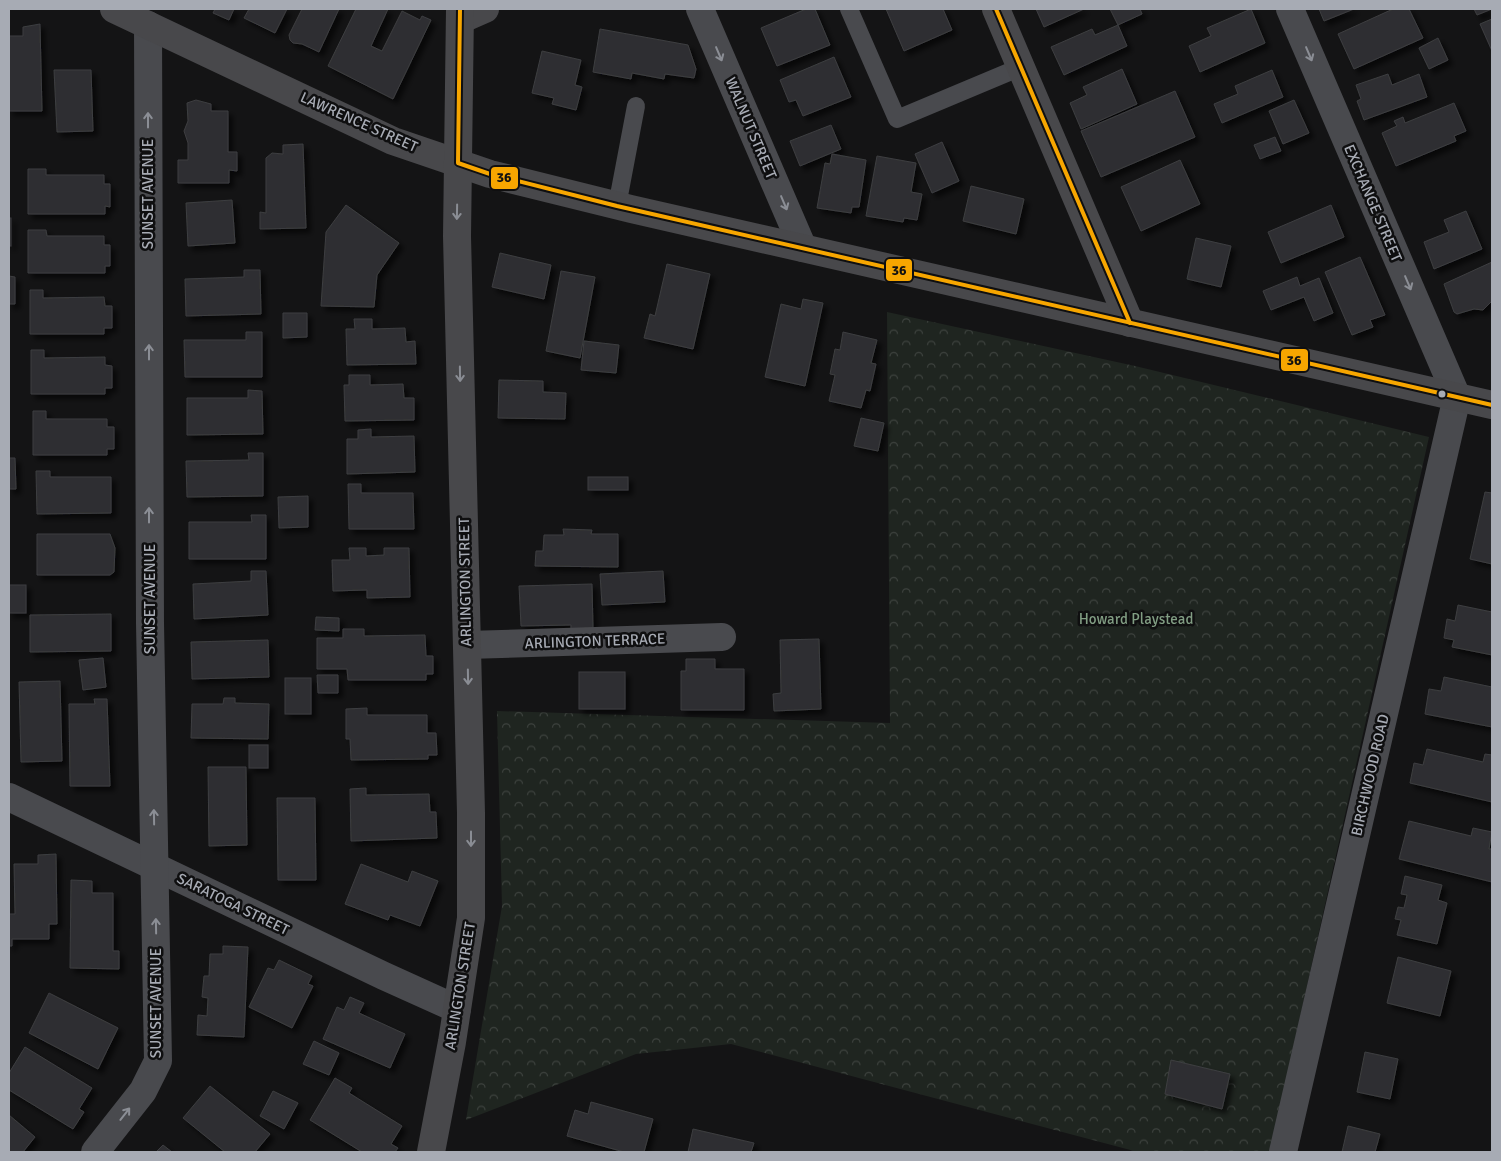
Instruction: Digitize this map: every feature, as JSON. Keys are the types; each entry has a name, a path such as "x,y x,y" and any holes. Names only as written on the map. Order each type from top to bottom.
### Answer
{"street":[{"name":"LAWRENCE STREET","path":"114,9 393,140 490,174 617,206 1492,405"},
{"path":"460,14 485,9"},
{"name":"WALNUT STREET","path":"700,9 803,248"},
{"path":"996,9 1130,323"},
{"name":"EXCHANGE STREET","path":"1290,9 1457,397"},
{"name":"ARLINGTON STREET","path":"431,1152 457,1009 471,918 467,645 457,236 460,14"},
{"name":"SUNSET AVENUE","path":"94,1152 143,1091 158,1060 150,613 148,25"},
{"name":"BIRCHWOOD ROAD","path":"1283,1152 1457,397"},
{"name":"ARLINGTON TERRACE","path":"467,645 722,637"},
{"name":"SARATOGA STREET","path":"9,797 457,1009"}],"lane":[{"path":"849,9 897,119 1021,67"},
{"path":"617,206 636,106"}],"green space":[{"name":"Howard Playstead","path":"887,312 1135,366 1429,437 1270,1152 1138,1152 731,1044 636,1054 466,1120 502,906 497,711 890,723"}],"building":[{"path":"215,9 234,9 229,20 213,13"},
{"path":"249,9 287,9 275,33 244,18"},
{"path":"302,9 339,9 319,52 302,44 293,43 290,40 289,35"},
{"path":"356,9 388,9 371,46 382,51 402,11 420,20 422,16 431,20 393,99 328,66"},
{"path":"806,9 815,9 830,45 777,66 761,28"},
{"path":"886,9 943,9 952,30 904,51"},
{"path":"1036,9 1084,9 1044,27"},
{"path":"1110,9 1140,9 1142,14 1118,25"},
{"path":"1251,9 1265,43 1200,72 1189,46 1211,36 1207,28"},
{"path":"1319,9 1354,9 1324,21"},
{"path":"1393,9 1409,9 1423,38 1354,69 1338,34"},
{"path":"1474,9 1492,9 1477,15"},
{"path":"1492,19 1492,51 1480,24"},
{"path":"40,24 42,111 9,111 9,36 23,36 23,27"},
{"path":"1118,25 1127,46 1064,75 1051,47 1092,29 1095,35"},
{"path":"600,29 688,45 696,69 694,78 665,74 664,79 632,73 631,79 593,72"},
{"path":"1438,38 1448,60 1429,69 1419,48"},
{"path":"542,51 581,60 575,85 582,87 576,110 552,104 554,98 532,93"},
{"path":"834,57 851,97 803,116 796,100 789,102 780,80"},
{"path":"1122,69 1137,104 1081,129 1070,103 1087,95 1083,87"},
{"path":"54,70 91,70 93,131 57,132"},
{"path":"1272,70 1283,97 1222,123 1214,104 1238,94 1235,86"},
{"path":"1388,74 1392,85 1419,74 1427,97 1364,120 1357,101 1361,99 1356,85"},
{"path":"1175,91 1195,137 1101,177 1081,131"},
{"path":"196,100 211,104 211,111 228,111 228,152 237,152 237,171 229,170 229,183 178,183 178,160 188,160 188,143 184,131 188,121 187,103"},
{"path":"1294,100 1309,133 1283,144 1269,111"},
{"path":"1454,103 1466,131 1454,136 1456,141 1396,166 1382,133 1397,126 1394,121 1403,117 1405,123"},
{"path":"831,125 841,149 800,166 790,141"},
{"path":"1275,137 1281,151 1260,159 1254,145"},
{"path":"942,142 959,181 932,193 915,154"},
{"path":"303,144 306,228 260,229 260,212 266,213 266,158 272,153 283,154 283,145"},
{"path":"832,154 866,160 859,207 852,207 851,213 817,208 825,163 830,164"},
{"path":"877,156 916,163 911,192 922,194 917,220 904,218 903,222 866,216"},
{"path":"1180,160 1200,204 1141,231 1121,187"},
{"path":"28,169 46,169 46,175 104,175 104,184 110,184 110,207 105,206 105,214 28,214"},
{"path":"971,186 1024,199 1016,234 963,221"},
{"path":"232,200 235,243 188,246 186,203"},
{"path":"346,205 399,243 377,275 374,307 321,306 326,232"},
{"path":"1331,205 1344,237 1281,263 1268,232"},
{"path":"1466,211 1482,249 1434,269 1424,242 1449,232 1444,220"},
{"path":"9,218 11,218 11,246 9,246"},
{"path":"28,230 46,230 47,236 104,236 104,245 110,245 110,266 105,266 105,273 28,273"},
{"path":"1196,238 1231,246 1221,287 1187,279"},
{"path":"500,253 551,265 544,299 492,287"},
{"path":"1360,257 1385,315 1370,320 1373,327 1352,335 1325,272"},
{"path":"1492,262 1492,301 1483,310 1474,309 1457,314 1454,312 1444,284"},
{"path":"667,264 710,274 693,349 644,338 650,314 655,316"},
{"path":"244,270 260,270 261,314 186,316 185,279 244,277"},
{"path":"561,271 595,277 580,358 546,351"},
{"path":"9,276 15,277 15,304 9,304"},
{"path":"1297,277 1300,286 1319,278 1333,313 1314,321 1304,297 1271,310 1263,291"},
{"path":"30,290 43,290 43,298 104,297 105,306 112,306 112,328 104,328 104,334 30,334"},
{"path":"803,299 823,303 805,386 765,377 781,304 801,309"},
{"path":"283,313 307,313 307,337 283,338"},
{"path":"354,319 372,319 372,329 405,328 406,342 415,341 416,364 347,365 346,329 355,329"},
{"path":"246,332 262,332 262,377 185,377 184,340 246,340"},
{"path":"843,332 877,340 871,363 876,364 870,391 866,390 861,408 829,401 835,375 830,374 835,349 840,350"},
{"path":"584,341 619,345 616,373 581,370"},
{"path":"31,350 44,350 44,358 105,357 105,365 112,366 112,388 105,388 105,394 31,394"},
{"path":"349,375 370,375 370,385 403,384 404,398 414,398 414,420 345,421 344,385 349,385"},
{"path":"499,380 543,381 543,392 566,393 565,419 498,418"},
{"path":"248,390 262,391 263,434 187,435 187,398 248,398"},
{"path":"33,411 46,411 46,419 107,419 107,427 114,427 114,449 107,449 107,455 33,455"},
{"path":"861,418 884,423 878,451 854,446"},
{"path":"371,429 371,437 414,436 415,472 347,474 347,439 358,439 358,430"},
{"path":"248,453 263,453 263,496 187,497 186,461 249,460"},
{"path":"9,458 15,458 16,489 9,489"},
{"path":"36,471 50,471 50,477 111,477 111,513 37,514"},
{"path":"588,477 628,477 628,490 588,490"},
{"path":"348,484 361,484 361,493 413,493 414,529 349,529"},
{"path":"1485,492 1492,493 1492,564 1470,559"},
{"path":"308,496 308,527 279,528 278,497"},
{"path":"251,515 266,515 266,559 189,559 189,522 252,522"},
{"path":"563,529 592,530 591,534 618,534 618,567 535,566 536,551 543,551 544,535 564,535"},
{"path":"37,534 110,534 115,548 114,572 110,575 37,575"},
{"path":"349,548 366,548 366,556 384,555 384,548 409,548 410,597 367,598 367,590 333,591 332,560 350,560"},
{"path":"251,571 266,571 268,615 194,619 193,584 251,581"},
{"path":"663,571 665,602 602,605 600,574"},
{"path":"592,584 593,628 571,629 571,625 521,626 519,586"},
{"path":"9,585 26,585 26,613 9,613"},
{"path":"1458,605 1492,612 1492,655 1452,647 1454,640 1444,638 1447,619 1455,621"},
{"path":"111,614 111,651 30,652 30,615"},
{"path":"316,617 339,618 339,631 315,630"},
{"path":"343,629 364,629 364,636 425,635 426,656 433,656 433,674 426,674 426,680 348,680 347,669 317,669 317,638 343,638"},
{"path":"819,639 821,709 774,711 773,694 781,693 780,640"},
{"path":"268,640 269,677 192,679 191,642"},
{"path":"103,658 106,687 83,690 79,660"},
{"path":"686,659 715,659 715,669 744,669 744,710 681,710 681,671 686,671"},
{"path":"579,672 625,672 625,709 579,709"},
{"path":"317,675 338,675 338,693 318,693"},
{"path":"1444,677 1492,687 1492,727 1425,714 1429,689 1441,691"},
{"path":"285,678 311,678 311,714 285,714"},
{"path":"60,681 62,761 21,762 19,682"},
{"path":"224,698 235,698 235,703 269,704 268,739 191,738 192,704 223,704"},
{"path":"94,699 107,699 110,786 70,786 69,704 95,704"},
{"path":"367,708 367,715 427,715 427,733 436,733 437,755 428,755 428,759 351,760 350,739 346,739 346,709"},
{"path":"249,745 268,745 268,768 249,768"},
{"path":"1427,749 1483,762 1485,754 1492,755 1492,802 1410,783 1414,763 1423,765"},
{"path":"208,767 246,767 247,845 209,846"},
{"path":"366,788 366,795 429,794 430,812 436,812 437,838 351,841 350,789"},
{"path":"277,798 315,798 316,880 278,880"},
{"path":"1409,821 1471,836 1473,828 1492,832 1489,849 1492,849 1492,882 1399,859"},
{"path":"56,854 57,924 49,924 49,939 12,939 12,946 9,946 9,914 15,914 14,864 38,864 38,855"},
{"path":"361,864 408,882 412,871 438,881 420,926 390,915 388,920 345,904"},
{"path":"1405,876 1442,885 1438,900 1447,903 1437,944 1397,935 1401,920 1395,919 1398,907 1404,908 1407,895 1401,894"},
{"path":"71,880 92,881 92,893 113,893 113,951 119,951 119,969 70,968"},
{"path":"223,946 248,947 244,1037 197,1035 198,1015 207,1016 208,998 202,997 204,976 209,976 210,954 223,954"},
{"path":"1398,957 1451,971 1440,1016 1387,1003"},
{"path":"279,960 312,976 308,984 313,986 292,1028 249,1007 268,968 274,970"},
{"path":"49,993 118,1028 98,1069 29,1033"},
{"path":"350,997 364,1003 359,1013 405,1034 390,1068 323,1039 337,1007 344,1010"},
{"path":"314,1041 339,1053 329,1075 303,1064"},
{"path":"25,1047 92,1088 79,1109 84,1112 73,1129 9,1090 9,1073"},
{"path":"1365,1052 1398,1059 1390,1099 1357,1092"},
{"path":"1171,1060 1230,1074 1222,1109 1165,1094"},
{"path":"335,1078 352,1088 349,1093 402,1126 391,1144 398,1148 395,1152 362,1152 310,1120"},
{"path":"210,1086 270,1134 255,1152 225,1152 183,1118"},
{"path":"273,1091 298,1103 284,1129 260,1116"},
{"path":"591,1102 653,1119 644,1152 624,1152 567,1136 575,1110 588,1114"},
{"path":"9,1115 35,1137 23,1152 9,1152"},
{"path":"1348,1126 1380,1134 1375,1152 1342,1152"},
{"path":"693,1129 754,1143 751,1152 688,1152"},
{"path":"163,1145 172,1152 156,1152"}],"transit line":[{"name":"36","path":"460,9 458,163 490,174 617,206 1492,405"},
{"name":"36","path":"996,9 1130,323"}]}
